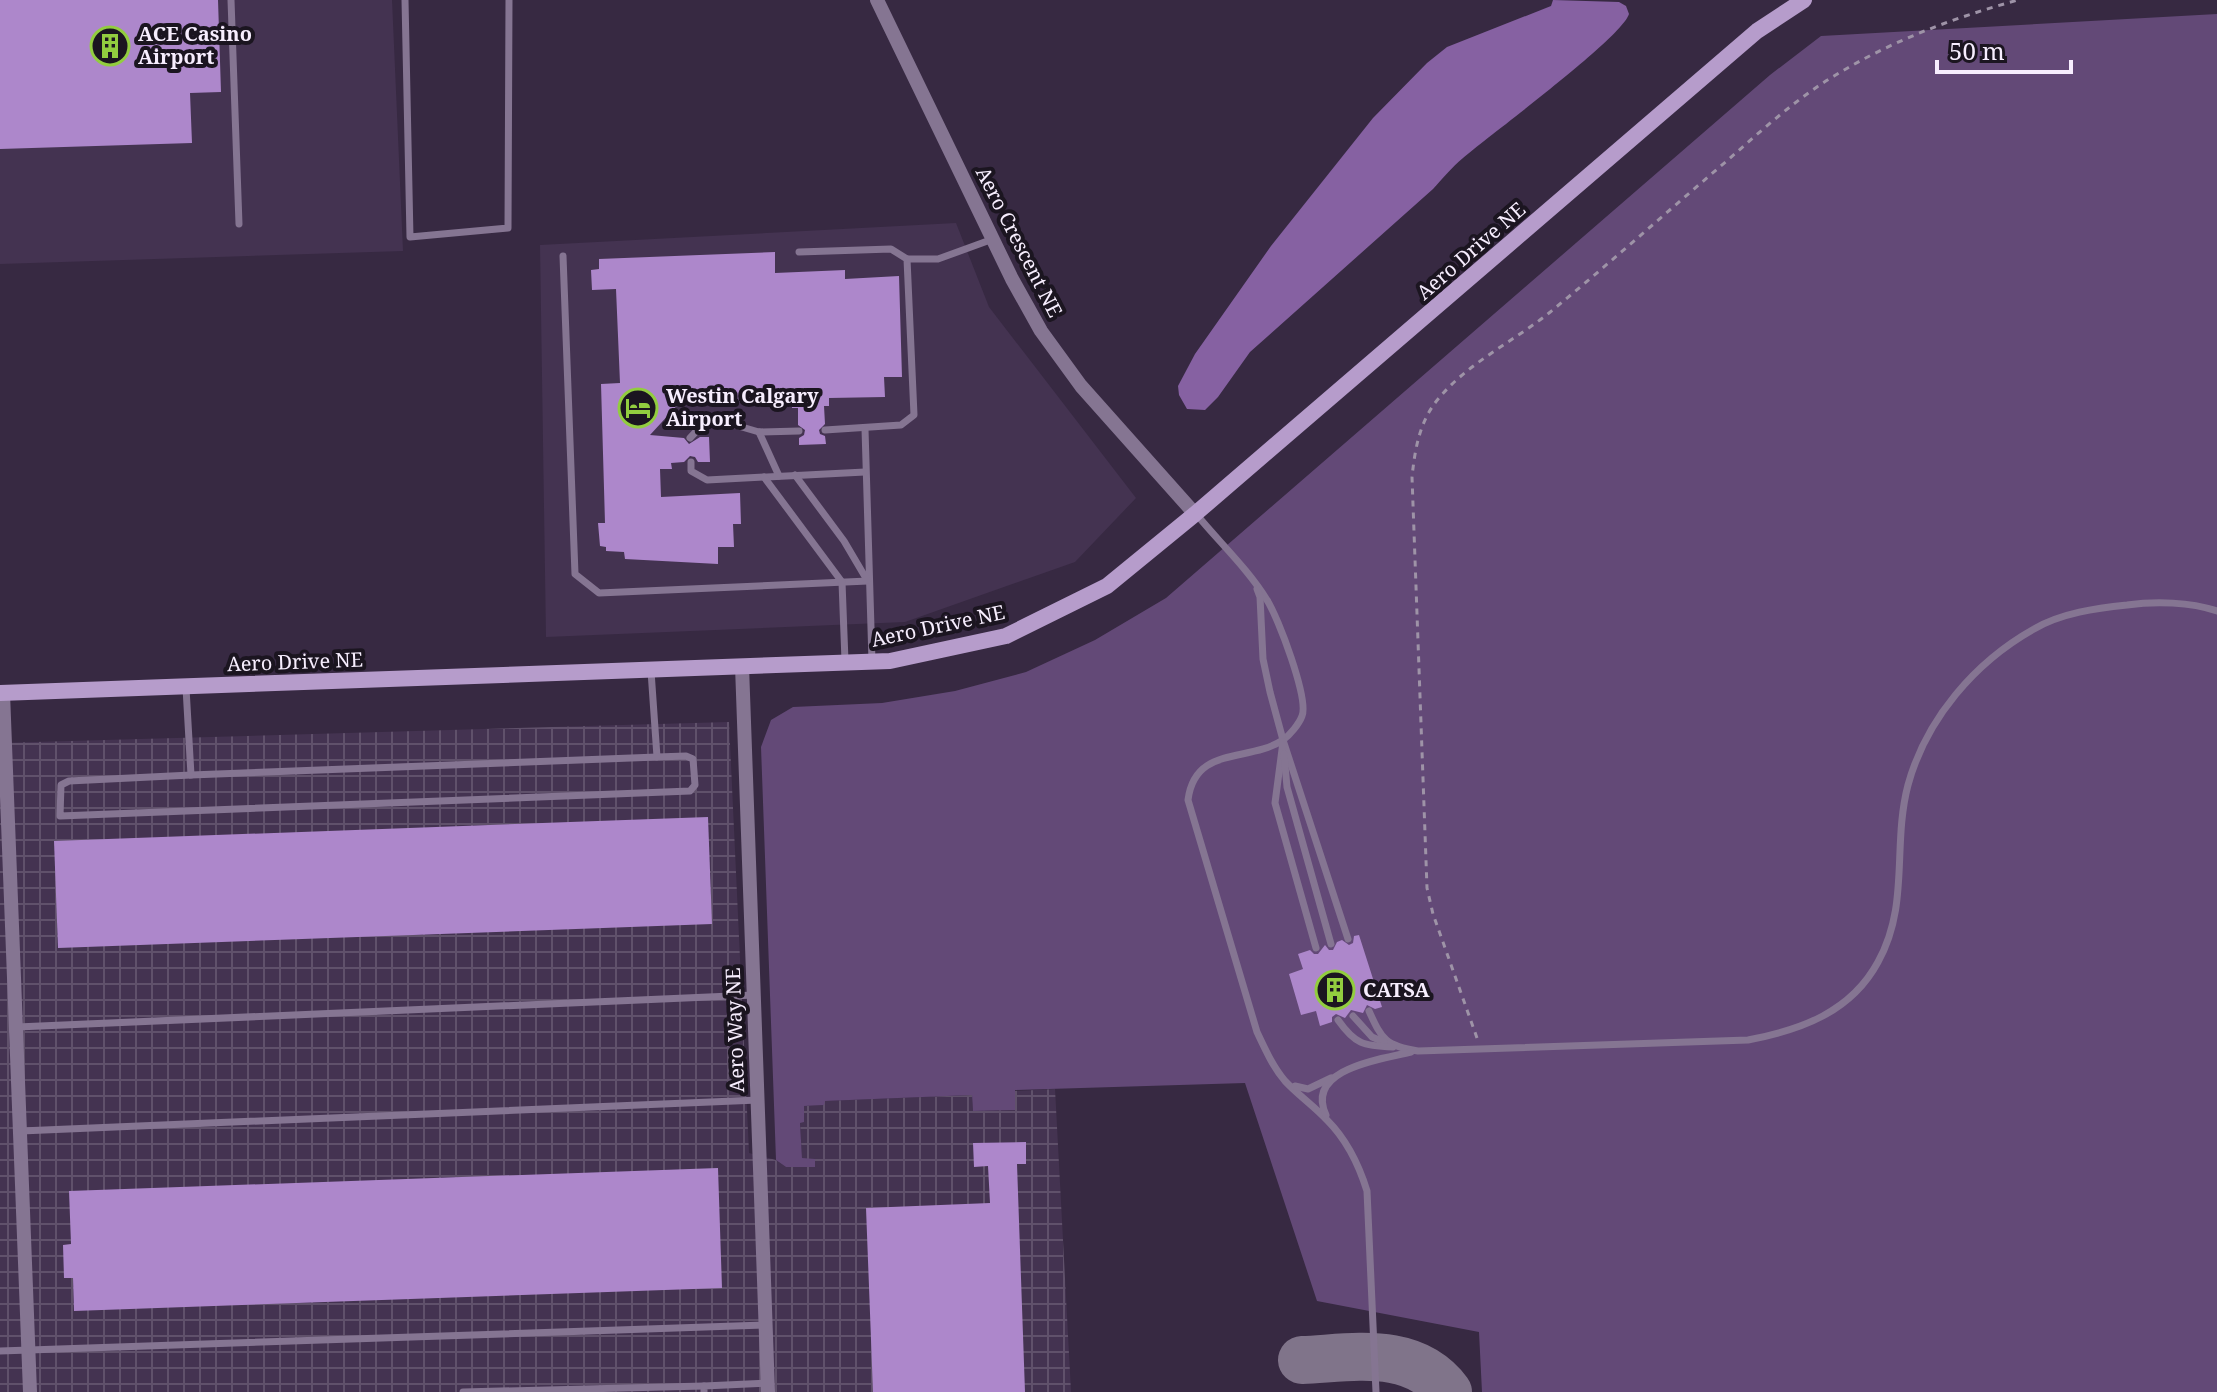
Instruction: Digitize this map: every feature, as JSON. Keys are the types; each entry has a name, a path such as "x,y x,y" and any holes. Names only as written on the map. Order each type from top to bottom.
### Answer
{"street":[{"name":"Aero Crescent NE","path":"877,0 1041,331 1081,386 1195,514"},
{"name":"Aero Drive NE","path":"1,693 890,661 1006,636 1107,586 1757,31 1804,0"},
{"name":"Aero Way NE","path":"742,666 768,1387"},
{"path":"1,693 30,1392"}],"lane":[{"path":"231,0 239,224"},
{"path":"405,0 410,237 508,228 509,0"},
{"path":"799,252 891,249 907,259 938,259 993,239"},
{"path":"563,256 575,574 599,593 868,581"},
{"path":"825,430 901,425 914,415 907,259"},
{"path":"690,438 703,424 728,423 759,432 799,431"},
{"path":"865,429 872,661"},
{"path":"759,432 779,476"},
{"path":"691,462 691,471 707,480 865,472"},
{"path":"795,475 844,541 868,581"},
{"path":"764,477 842,582 845,662"},
{"path":"1195,514 1253,580 1269,603 1289,651 1303,701 1303,714 1283,740 1275,803 1316,948"},
{"path":"1253,580 1260,597 1263,659 1283,740 1348,939"},
{"path":"1285,1081 1300,1089 1308,1089 1350,1067 1418,1051 1748,1040 1786,1033 1823,1017 1855,994 1878,963 1895,924 1901,883 1900,841 1908,785 1927,738 1954,696 1991,658 2036,627 2093,609 2149,602 2217,611"},
{"path":"651,669 657,757"},
{"path":"186,686 191,775"},
{"path":"1283,740 1287,787 1331,944"},
{"path":"1283,740 1217,761 1198,771 1190,784 1188,800 1257,1032 1268,1057 1285,1081 1328,1120"},
{"path":"686,756 693,759 695,785 690,791 60,816 61,785 69,781 191,775 686,756"},
{"path":"17,1027 754,995"},
{"path":"1369,1011 1380,1035 1391,1045"},
{"path":"1353,1016 1372,1037 1418,1051"},
{"path":"1338,1020 1351,1038 1368,1046 1391,1045"},
{"path":"1333,1077 1324,1092 1322,1107 1359,1167 1367,1191 1376,1392"},
{"path":"21,1131 758,1100"},
{"path":"0,1351 766,1325"},
{"path":"463,1392 768,1387"}],"path":[{"path":"1481,1049 1433,914 1427,888 1412,477 1415,446 1424,422 1437,399 1453,383 1548,314 1767,126 1832,77 1913,35 1950,20 2018,0"}],"shaded area":[{"path":"0,0 392,0 403,251 0,264"},
{"path":"1553,0 1619,2 1626,6 1629,14 1604,44 1459,162 1433,189 1250,352 1205,410 1187,409 1178,386 1195,354 1271,246 1373,118 1447,47 1551,6"},
{"path":"2217,14 2217,1392 1482,1392 1479,1332 1317,1301 1245,1083 1015,1090 1015,1110 973,1111 972,1095 825,1101 824,1105 804,1106 804,1122 800,1123 802,1158 815,1159 815,1167 786,1167 776,1160 761,747 771,720 793,707 882,703 955,691 1026,672 1095,640 1166,598 1770,75 1821,36"},
{"path":"956,223 989,307 1136,498 1075,562 905,622 546,637 540,245"},
{"path":"729,722 749,1153 776,1160 786,1167 802,1159 800,1122 804,1106 824,1105 824,1101 972,1095 973,1111 1014,1110 1014,1091 1055,1089 1071,1392 0,1392 0,743"}],"building":[{"name":"ACE Casino Airport","path":"0,0 218,0 221,92 190,93 192,143 0,149"},
{"name":"Westin Calgary Airport","path":"775,252 775,273 845,270 845,279 899,276 902,377 884,377 885,397 829,398 829,406 824,406 825,424 819,430 825,436 826,444 799,445 799,438 805,430 798,425 798,408 792,408 791,400 730,402 728,397 683,399 650,435 684,438 689,444 700,437 709,437 710,462 698,462 690,456 684,462 671,463 672,469 660,469 661,497 740,493 741,524 733,524 734,547 718,547 718,564 625,559 624,552 606,551 606,547 600,546 598,523 605,523 601,384 620,383 616,289 592,290 591,270 599,269 599,259"},
{"path":"708,817 712,924 58,948 54,841"},
{"name":"CATSA","path":"1359,935 1382,1007 1375,1009 1367,1005 1363,1013 1351,1010 1345,1018 1336,1014 1332,1022 1320,1026 1316,1011 1301,1015 1289,974 1303,969 1298,954 1310,950 1318,954 1325,945 1333,950 1337,942 1342,940 1349,945 1353,943 1354,936"},
{"path":"1026,1142 1026,1164 1017,1164 1025,1392 873,1392 866,1208 990,1203 988,1166 974,1167 973,1143"},
{"path":"718,1168 722,1288 74,1311 73,1278 64,1278 63,1245 71,1244 69,1191"}],"taxiway":[{"path":"1302,1360 1361,1357 1400,1361 1434,1377 1448,1392"}],"place":[{"name":"ACE Casino Airport","path":"110,46"},
{"name":"Westin Calgary Airport","path":"638,408"},
{"name":"CATSA","path":"1335,990"}]}
